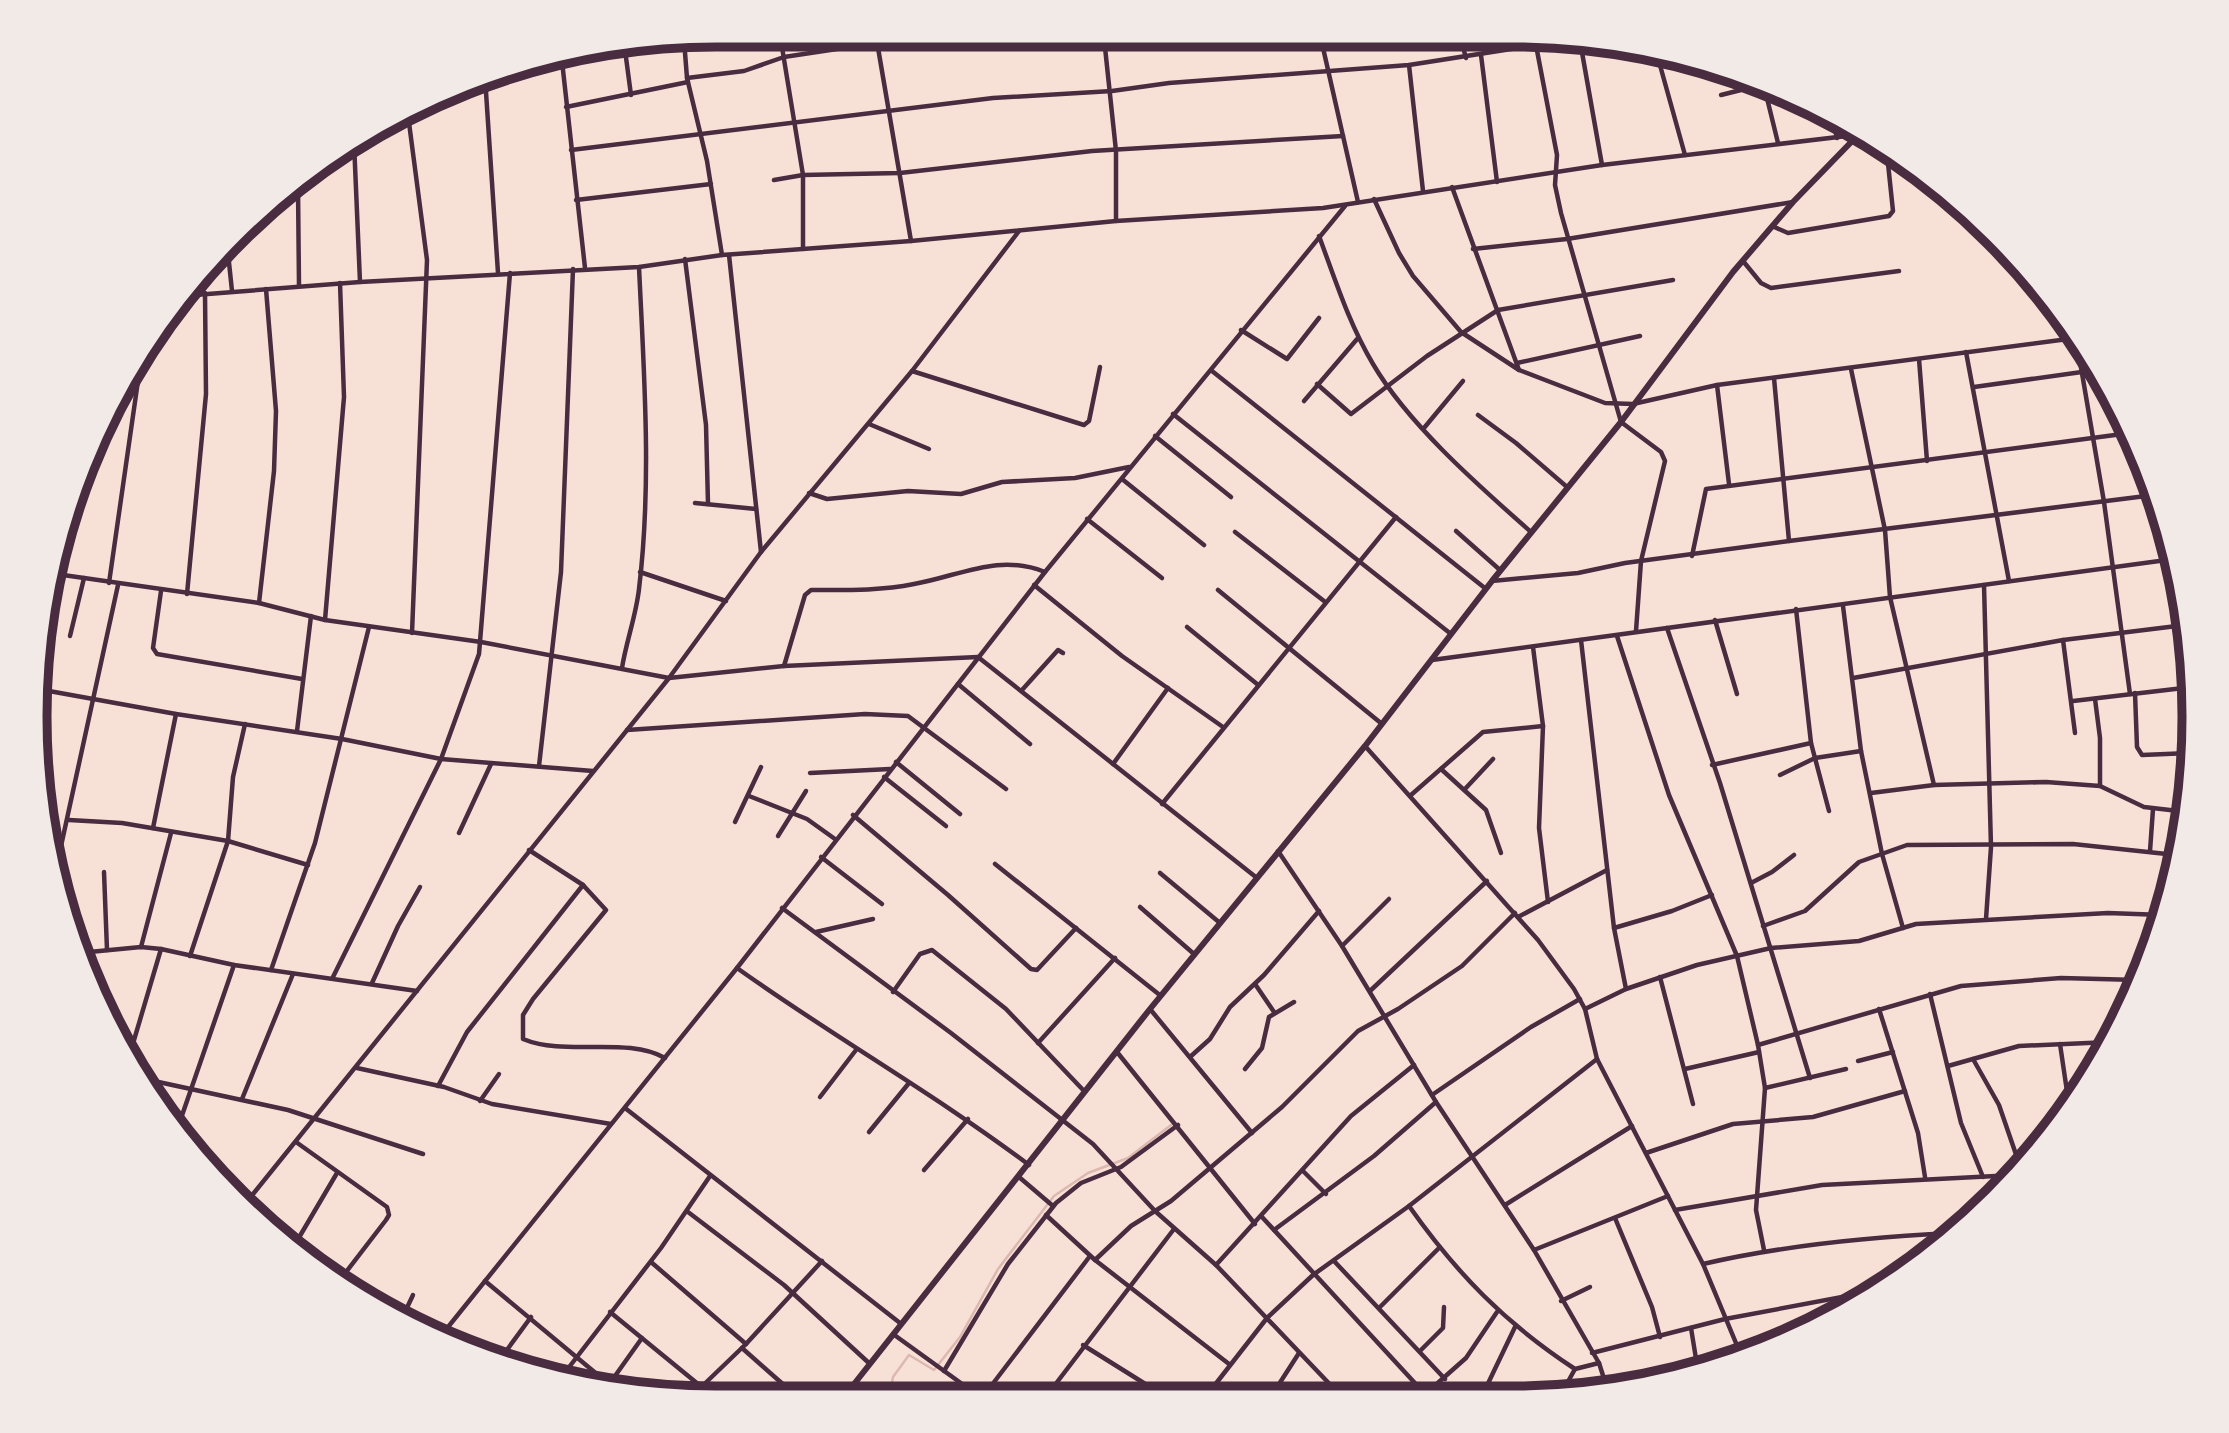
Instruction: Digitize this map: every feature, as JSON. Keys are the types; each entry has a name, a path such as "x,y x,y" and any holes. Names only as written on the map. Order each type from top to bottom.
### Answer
{"street":[{"path":"782,47 803,175 803,249"},
{"path":"566,107 631,95 688,80 744,71 784,57 869,47"},
{"path":"878,47 911,241"},
{"path":"1105,47 1116,151 1116,221"},
{"path":"1323,47 1358,202"},
{"path":"1463,47 1466,58"},
{"path":"570,150 700,135 795,120 993,98 1108,92 1169,83 1409,65 1466,58 1517,47"},
{"path":"685,48 688,80 725,255 761,552"},
{"path":"1537,48 1557,155 1555,185 1567,239 1620,422 1661,452 1665,461 1641,561 1636,631"},
{"path":"1582,51 1602,165"},
{"path":"625,54 631,95"},
{"path":"1481,55 1497,182"},
{"path":"1660,64 1686,155"},
{"path":"562,65 585,268"},
{"path":"1409,65 1423,191"},
{"path":"486,89 498,273"},
{"path":"1721,95 1745,89"},
{"path":"1767,97 1778,143"},
{"path":"409,122 423,224 426,278 412,633"},
{"path":"1835,130 1837,138"},
{"path":"774,180 803,175 901,173 1023,157 1343,136"},
{"path":"198,294 498,273 639,267 725,255 911,241 1116,221 1345,205 1602,165 1846,137"},
{"path":"853,1386 1194,954 1365,746 1743,261 1793,202 1852,140"},
{"path":"355,154 360,282"},
{"path":"1772,226 1788,233 1891,215 1888,163"},
{"path":"576,200 711,184"},
{"path":"1452,187 1519,370"},
{"path":"298,195 299,286"},
{"path":"1374,199 1413,276 1461,332 1484,350 1519,370 1615,405 1633,404 1717,385 2065,339"},
{"path":"1473,249 1567,239 1793,202"},
{"path":"446,1329 737,968 853,815 1087,519 1172,414 1212,371 1241,330 1345,205"},
{"path":"251,1197 669,678 761,552 912,371 1019,231"},
{"path":"1319,235 1359,338 1388,385 1424,428 1531,532"},
{"path":"229,258 232,291"},
{"path":"685,259 706,425 708,503"},
{"path":"1743,261 1761,283 1771,288 1899,271"},
{"path":"622,668 639,592 646,445 639,267"},
{"path":"539,766 554,657 561,572 573,269"},
{"path":"333,977 441,759 481,642 510,273"},
{"path":"1317,384 1351,414 1461,332 1498,310 1585,298 1673,280"},
{"path":"325,620 344,397 340,283"},
{"path":"259,603 274,471 276,411 266,289"},
{"path":"187,594 206,394 205,293"},
{"path":"1241,330 1287,359 1319,318"},
{"path":"1517,363 1640,336"},
{"path":"1304,401 1359,338"},
{"path":"1966,352 2009,581"},
{"path":"1919,359 1927,461"},
{"path":"2079,362 2104,502 2120,632 2132,694 2137,747 2142,755 2180,753"},
{"path":"912,371 1084,425 1089,421 1100,368"},
{"path":"1851,369 1885,530 1890,597 1934,785"},
{"path":"1212,371 1486,589"},
{"path":"1974,387 2086,372"},
{"path":"1774,378 1789,541"},
{"path":"109,583 138,380"},
{"path":"1424,428 1463,381"},
{"path":"1717,385 1729,484"},
{"path":"1172,414 1451,634"},
{"path":"1478,415 1516,443 1567,487"},
{"path":"869,424 929,449"},
{"path":"1692,556 1703,492 1729,484 2120,435"},
{"path":"1155,436 1231,497"},
{"path":"809,493 827,499 908,491 961,494 1003,482 1075,478 1130,467"},
{"path":"1122,479 1204,545"},
{"path":"1492,581 1578,573 1641,561 2144,496"},
{"path":"695,502 756,509"},
{"path":"1162,804 1324,601 1396,517"},
{"path":"1087,519 1162,578"},
{"path":"1456,531 1500,570"},
{"path":"1235,532 1324,601"},
{"path":"1432,660 2163,560"},
{"path":"784,666 805,596 811,590 860,590 915,584 992,564 1016,563 1045,572"},
{"path":"640,572 726,601"},
{"path":"63,575 118,585 259,603 325,620 481,642 669,678 784,666 978,657 1256,878"},
{"path":"70,636 84,578"},
{"path":"61,850 118,585"},
{"path":"1984,585 1991,847 1986,919"},
{"path":"1034,586 1223,727"},
{"path":"1218,590 1382,724"},
{"path":"161,591 153,648 157,654 302,679"},
{"path":"1843,606 1861,751 1882,854 1903,928"},
{"path":"1796,609 1811,743 1829,811"},
{"path":"297,731 312,616"},
{"path":"1715,620 1737,694"},
{"path":"1853,678 2063,640 2176,626"},
{"path":"271,971 309,865 369,627"},
{"path":"1187,627 1257,684"},
{"path":"1667,628 1751,883 1810,1078"},
{"path":"1617,636 1669,795 1737,956 1765,1088 1756,1210 1764,1250"},
{"path":"1581,640 1591,706 1614,928 1626,989"},
{"path":"2063,640 2073,701 2075,733"},
{"path":"1533,647 1543,726 1539,828 1548,902"},
{"path":"1022,690 1058,650 1063,653"},
{"path":"958,684 1030,744"},
{"path":"1113,764 1168,688"},
{"path":"2073,701 2181,688"},
{"path":"48,691 176,715 297,731 441,759 593,771"},
{"path":"2095,699 2100,738 2099,786"},
{"path":"626,730 881,713 908,716 925,726 1006,789"},
{"path":"153,828 176,715"},
{"path":"190,956 228,841 233,777 245,724"},
{"path":"1411,796 1487,730 1543,726"},
{"path":"1712,765 1811,743"},
{"path":"1365,746 1517,915 1551,956 1580,999 1597,1059 1703,1264 1737,1347"},
{"path":"1780,775 1815,758 1861,751"},
{"path":"1465,789 1493,759"},
{"path":"896,762 960,814"},
{"path":"459,833 491,764"},
{"path":"735,822 761,767"},
{"path":"810,772 890,769"},
{"path":"1441,769 1486,810 1501,853"},
{"path":"884,777 946,826"},
{"path":"1871,793 1934,785 1989,782 2099,786 2153,809 2175,811"},
{"path":"778,836 806,791"},
{"path":"749,796 807,819 835,839"},
{"path":"2150,851 2153,809"},
{"path":"853,815 948,894 1031,969 1037,970 1076,928"},
{"path":"68,820 122,822 171,833 228,841 309,865"},
{"path":"141,947 171,833"},
{"path":"1763,926 1805,911 1819,901 1853,866 1907,845 1991,847 2073,844 2167,854"},
{"path":"529,850 583,885 606,909 528,1007 522,1018 523,1039 569,1048 649,1051 665,1058"},
{"path":"1278,851 1342,946 1436,1102 1534,1250 1561,1301 1600,1363 1605,1379"},
{"path":"1751,883 1772,872 1794,855"},
{"path":"821,857 882,904"},
{"path":"995,864 1161,996"},
{"path":"991,1386 1093,1258 1252,1133 1297,1094 1358,1031 1462,966 1517,915 1548,902 1607,870"},
{"path":"104,872 107,950"},
{"path":"1160,873 1220,923"},
{"path":"1370,991 1487,881"},
{"path":"438,1086 467,1032 583,885"},
{"path":"372,984 398,926 420,887"},
{"path":"1614,928 1672,911 1712,895"},
{"path":"1342,946 1389,899"},
{"path":"1140,907 1194,954"},
{"path":"782,908 1062,1119 1117,1169 1155,1211 1216,1265 1331,1386"},
{"path":"1190,1057 1210,1038 1230,1007 1319,911"},
{"path":"1585,1009 1626,989 1660,977 1771,948 1859,941 1903,928 1986,919 2108,913 2151,915"},
{"path":"816,932 873,919"},
{"path":"90,952 141,947 161,949 234,965 417,991"},
{"path":"134,1045 161,949"},
{"path":"893,992 920,954 932,950 977,984 1085,1092"},
{"path":"1038,1043 1116,958"},
{"path":"181,1117 234,965"},
{"path":"737,968 856,1050 968,1119 1029,1165"},
{"path":"242,1099 293,974"},
{"path":"1660,977 1693,1104"},
{"path":"1758,1045 1961,986 2022,979 2128,980"},
{"path":"1254,984 1274,1012"},
{"path":"1930,994 1961,1123 1983,1177"},
{"path":"1432,1095 1531,1027 1580,999"},
{"path":"1245,1069 1262,1048 1267,1022 1274,1012 1294,1002"},
{"path":"1150,1009 1252,1133"},
{"path":"1879,1009 1921,1144 1925,1177"},
{"path":"1948,1066 2018,1046 2097,1043"},
{"path":"2060,1044 2066,1092"},
{"path":"820,1097 856,1050"},
{"path":"1117,1052 1255,1224"},
{"path":"1685,1069 1759,1052"},
{"path":"1858,1061 1893,1052"},
{"path":"1214,1386 1267,1318 1313,1275 1409,1206 1597,1059"},
{"path":"1973,1059 1999,1105 2017,1157"},
{"path":"1216,1265 1362,1105 1414,1065"},
{"path":"357,1068 438,1086 480,1101 611,1124"},
{"path":"1765,1088 1846,1069"},
{"path":"480,1101 499,1074"},
{"path":"155,1081 242,1099 424,1154"},
{"path":"869,1132 909,1083"},
{"path":"1646,1153 1733,1124 1813,1117 1905,1090"},
{"path":"1274,1230 1326,1194 1436,1102"},
{"path":"625,1108 900,1323"},
{"path":"924,1170 968,1119"},
{"path":"944,1371 1008,1264 1053,1206 1081,1183 1117,1169 1178,1125"},
{"path":"1505,1205 1632,1126"},
{"path":"296,1142 387,1207 389,1215 345,1273"},
{"path":"1303,1171 1326,1194"},
{"path":"298,1238 337,1173"},
{"path":"567,1369 651,1262 688,1212 710,1176"},
{"path":"1675,1210 1822,1185 1925,1177 1999,1176"},
{"path":"1019,1177 1053,1206"},
{"path":"1534,1250 1668,1196"},
{"path":"1409,1206 1439,1248 1497,1312 1575,1369"},
{"path":"688,1212 772,1275 870,1364"},
{"path":"1046,1215 1093,1258 1230,1364"},
{"path":"1262,1217 1416,1386"},
{"path":"1615,1218 1652,1307 1660,1337"},
{"path":"1055,1385 1174,1229"},
{"path":"1703,1264 1764,1250 1819,1242 1935,1235"},
{"path":"1379,1308 1439,1248"},
{"path":"702,1385 744,1346 822,1261"},
{"path":"1334,1261 1445,1379"},
{"path":"651,1262 786,1386"},
{"path":"485,1281 600,1375"},
{"path":"1561,1301 1590,1287"},
{"path":"406,1309 413,1295"},
{"path":"1592,1353 1725,1319 1847,1296"},
{"path":"1420,1351 1443,1328 1444,1307"},
{"path":"610,1312 700,1385"},
{"path":"1436,1386 1466,1358 1497,1312"},
{"path":"505,1351 531,1317"},
{"path":"1487,1386 1515,1327"},
{"path":"1690,1328 1697,1360"},
{"path":"893,1334 965,1386"},
{"path":"614,1378 642,1338"},
{"path":"1083,1345 1149,1386"},
{"path":"1277,1386 1299,1353"},
{"path":"1567,1383 1575,1369 1600,1363"}],"waterway":[{"path":"891,1386 893,1377 909,1355 934,1370 960,1337 998,1269 1054,1196 1088,1173 1128,1158 1171,1125"}]}
